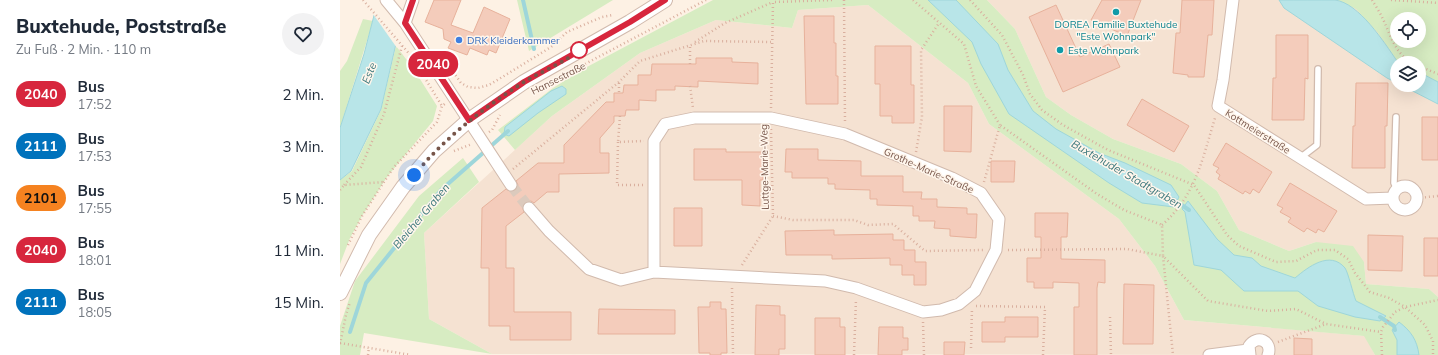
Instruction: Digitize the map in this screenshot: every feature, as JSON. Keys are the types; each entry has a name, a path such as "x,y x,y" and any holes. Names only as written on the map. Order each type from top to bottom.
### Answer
{"street":[{"path":"386,0 405,23 508,180"},
{"path":"405,23 413,0"},
{"name":"Hansestraße","path":"345,297 369,235 403,187 434,151 469,120 524,82 630,22 665,0"},
{"name":"Kottmeierstraße","path":"1233,0 1223,80 1218,106 1366,199 1395,194 1405,186 1410,188 1416,194 1417,198"},
{"name":"Grothe-Marie-Straße","path":"529,208 548,231 589,269 621,280 654,272 734,277 825,280 856,288 923,312 941,310 959,304 975,291 996,250 999,219 981,193 952,178 845,134 771,118 694,118 665,124 654,141"},
{"path":"654,141 654,272"},
{"path":"1395,194 1397,207 1405,210 1414,207 1417,198"},
{"path":"1209,355 1249,352 1251,342 1255,340 1263,340 1268,350"}],"lane":[{"path":"1300,158 1317,145 1318,69"},
{"path":"1395,194 1396,117"}],"path":[{"path":"363,0 413,59"},
{"name":"Hansestraße","path":"580,67 706,0"},
{"path":"690,45 725,23 772,2 834,0"},
{"path":"844,0 845,134"},
{"path":"913,0 964,44 976,86 1000,125 1097,194 1124,210 1162,225"},
{"path":"970,0 1002,35 1023,74 1030,94 1042,110 1063,125 1108,150 1194,185 1228,235 1239,246 1276,262 1296,261 1317,250 1335,250 1348,259 1355,273 1370,292 1389,298 1405,307 1425,325 1433,342 1433,355"},
{"path":"1372,0 1382,17 1394,44 1404,56"},
{"path":"1391,0 1438,4"},
{"name":"Luttge-Marie-Weg","path":"732,355 732,284 734,277 773,216 771,118 772,2"},
{"path":"440,53 461,83 468,87 478,88 489,85 551,47 567,32 602,17 620,14"},
{"path":"914,163 922,117 921,50 939,23"},
{"path":"508,180 640,61 704,41 771,42"},
{"path":"690,45 690,64"},
{"path":"340,190 361,166 384,114 402,46"},
{"path":"344,185 384,182 394,167 437,122 442,106 417,66"},
{"path":"1426,69 1438,74"},
{"path":"618,82 619,93"},
{"path":"690,86 694,118"},
{"path":"1162,225 1173,216 1194,185 1218,106"},
{"path":"449,155 482,139 492,130 500,114"},
{"path":"620,116 617,185 654,185"},
{"path":"981,193 1000,125"},
{"path":"618,142 654,141"},
{"path":"1417,198 1438,196"},
{"name":"Luttge-Marie-Weg","path":"773,216 793,220 854,220 868,225 893,224 925,251 1127,249 1163,256"},
{"path":"1162,225 1163,256 1173,355"},
{"path":"1163,256 1208,301 1268,311 1296,309 1326,324 1382,332"},
{"path":"854,355 856,288"},
{"path":"345,297 340,343 411,355"},
{"path":"1382,355 1383,327 1395,312 1405,307 1438,300"},
{"path":"971,348 972,305 1045,307 1043,355"},
{"path":"923,312 924,355"},
{"path":"1110,317 1111,355"},
{"path":"1268,350 1326,324"},
{"path":"368,355 369,347"}],"shaded area":[{"path":"987,0 1438,0 1438,297 1429,289 1366,284 1364,262 1316,242 1289,251 1239,230 1217,191 1181,164 1113,139 1071,115 1046,97 1015,29"},
{"path":"868,5 968,83 989,124 1119,219 1155,266 1184,320 1365,336 1375,355 492,354 429,319 424,233 552,116 640,53 716,20 792,28 798,10"}],"green space":[{"path":"517,0 613,0 529,51"},
{"path":"713,0 987,0 1015,29 1046,97 1071,115 1113,139 1181,164 1217,191 1239,230 1289,251 1316,242 1353,246 1364,262 1366,284 1429,289 1438,297 1438,355 1375,355 1364,336 1184,320 1155,266 1119,219 989,124 968,83 868,5 798,10 792,28 716,20 640,53 552,116 515,150 498,130 553,88 585,68"},
{"path":"1337,0 1438,0 1438,82 1426,76 1426,56 1394,56 1378,33 1356,9"},
{"path":"363,19 373,21 340,128 340,71 347,61"},
{"path":"396,46 413,68 437,106 433,121 387,177 362,216 350,238 340,264 340,180 352,171 381,110"},
{"path":"463,158 479,182 424,233 429,319 492,354 364,333 360,355 340,355 340,326 355,281 419,196"}],"water":[{"name":"Este","path":"378,0 406,0 381,109 351,171 340,180 340,128 364,54"},
{"path":"928,0 956,0 998,44 1008,70 1033,111 1056,129 1099,153 1125,163 1171,185 1179,197 1174,207 1142,203 1109,183 1009,114 981,64 972,42"},
{"path":"1279,0 1335,0 1353,8 1370,24 1393,56 1390,56 1390,80 1387,78 1284,8"},
{"path":"1426,76 1438,82 1438,104 1415,92 1426,92"},
{"path":"562,86 566,89 566,94 538,113 509,136 504,134 505,127 551,91"},
{"path":"1188,201 1217,239 1234,255 1252,258 1261,266 1295,278 1306,269 1319,262 1333,260 1345,268 1356,301 1386,316 1380,321 1355,317 1318,306 1298,291 1244,291 1221,270 1194,265 1185,212 1182,209"},
{"path":"1399,322 1413,336 1419,355 1397,355 1397,340 1392,330"}],"pier":[{"path":"376,0 408,0 397,48 373,14"}],"building":[{"path":"434,0 461,0 451,25 473,33 484,7 510,19 496,53 489,50 487,55 470,48 467,55 448,48 451,42 444,39 443,29 425,22"},
{"name":"DOREA Familie Buxtehude \"Este Wohnpark\"","path":"1102,0 1141,0 1127,36 1091,20"},
{"path":"1182,0 1214,0 1212,35 1208,35 1204,77 1188,77 1188,75 1173,73 1176,33 1180,33"},
{"name":"Este Wohnpark","path":"1056,5 1080,57 1109,44 1120,67 1063,92 1029,17"},
{"path":"804,16 834,16 836,76 838,76 838,104 806,104"},
{"path":"1276,35 1308,35 1308,79 1305,78 1304,120 1272,120 1273,78 1276,78"},
{"path":"875,46 911,46 911,85 914,85 914,123 892,123 892,116 880,116 880,84 875,84"},
{"path":"696,58 732,58 732,62 758,63 758,84 698,81 698,87 675,86 675,90 656,90 656,101 639,100 639,110 626,110 625,116 614,116 614,122 600,138 600,153 609,153 609,173 559,174 559,192 547,192 534,203 531,201 525,202 522,206 524,212 506,226 506,268 514,268 514,312 571,312 571,340 510,340 510,326 489,326 489,268 481,268 482,208 506,189 511,192 515,191 518,185 516,181 538,163 564,163 564,145 606,102 614,102 614,93 623,93 624,85 638,85 638,75 651,75 652,64 696,64"},
{"path":"1356,83 1388,83 1387,126 1385,126 1385,168 1352,168"},
{"path":"1142,99 1189,126 1174,152 1127,125"},
{"path":"944,106 972,106 971,152 944,151"},
{"path":"1422,117 1438,117 1438,160 1422,160"},
{"path":"1226,143 1272,172 1259,193 1253,189 1250,194 1245,191 1243,194 1218,179 1220,175 1216,172 1219,168 1213,165"},
{"path":"694,149 726,149 726,152 763,152 763,180 760,180 760,206 742,205 742,180 694,180"},
{"path":"786,149 818,149 818,160 861,161 861,176 903,176 903,192 922,192 921,199 937,199 937,207 967,208 967,214 977,214 976,238 950,236 950,229 934,228 935,221 919,221 919,216 913,216 913,206 877,205 877,199 870,199 870,190 835,189 835,184 828,184 828,178 792,178 792,172 785,172"},
{"path":"991,161 1015,161 1014,182 991,182"},
{"path":"1290,183 1337,211 1324,232 1318,229 1316,233 1307,228 1304,232 1288,222 1291,218 1280,212 1283,208 1277,205"},
{"path":"674,208 702,208 702,246 674,246"},
{"path":"1035,213 1068,213 1067,237 1061,237 1061,259 1105,260 1105,283 1098,282 1097,288 1097,355 1074,355 1074,307 1079,307 1079,283 1053,282 1053,288 1034,288 1034,282 1027,282 1027,258 1041,258 1041,237 1035,237"},
{"path":"834,230 834,235 893,234 893,240 904,240 904,250 915,250 915,262 926,262 926,285 914,285 914,275 902,275 902,265 890,265 890,258 832,259 832,255 786,255 785,231"},
{"path":"1368,235 1403,236 1402,271 1368,270"},
{"path":"1424,238 1438,238 1438,276 1424,276"},
{"path":"1124,284 1154,285 1153,344 1123,344"},
{"path":"710,302 721,302 721,309 726,309 727,353 721,353 721,355 699,353 698,307 710,307"},
{"path":"756,305 780,306 780,315 785,315 785,349 779,349 779,355 755,355"},
{"path":"599,309 675,310 675,334 598,334"},
{"path":"1005,317 1038,317 1038,337 1005,337 1005,342 982,342 982,322 1005,322"},
{"path":"815,318 840,318 840,327 845,327 845,355 815,355"},
{"path":"879,327 903,327 903,338 908,338 908,350 902,350 902,355 878,355"},
{"path":"1294,338 1312,339 1312,355 1294,355"},
{"path":"944,342 965,342 964,355 944,355"}],"waterway":[{"name":"Bleicher Graben","path":"523,0 534,49"},
{"name":"Bleicher Graben","path":"350,332 366,283 441,190 508,131"},
{"name":"Buxtehuder Stadtgraben","path":"1173,199 1189,210"},
{"name":"Buxtehuder Stadtgraben","path":"1380,317 1394,326 1395,330"}],"tunnel":[{"path":"511,185 529,208"}],"bus line":[{"name":"2040","path":"413,0 405,23 469,120 524,82 630,22 665,0"}],"place":[{"name":"DOREA Familie Buxtehude \"Este Wohnpark\"","path":"1116,12"},
{"name":"DRK Kleiderkammer","path":"459,40"},
{"name":"Este Wohnpark","path":"1060,50"}],"route":[{"path":"414,175 434,151 469,120 524,82 579,50"}]}
